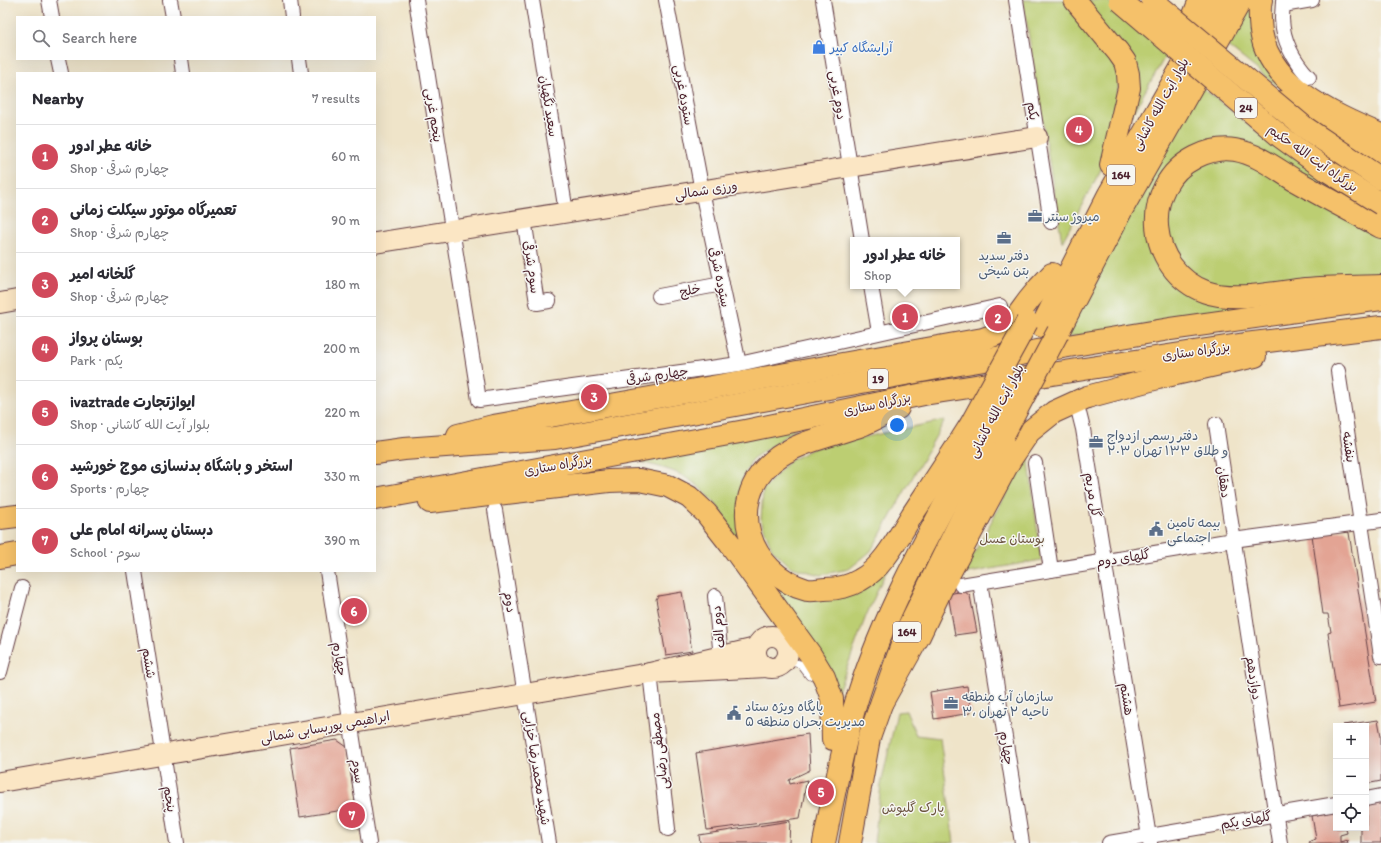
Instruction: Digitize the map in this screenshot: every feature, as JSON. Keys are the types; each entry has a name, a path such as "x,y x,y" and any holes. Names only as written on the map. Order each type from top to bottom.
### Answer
{"main road":[{"path":"1075,0 1118,52 1125,62 1128,74 1129,88 1110,165"},
{"name":"بزرگراه آیت الله حکیم","path":"1120,0 1281,137 1328,171 1381,204"},
{"name":"بزرگراه آیت الله حکیم","path":"1152,0 1261,92 1320,138 1381,179"},
{"path":"1190,26 1200,0"},
{"path":"404,449 494,426 983,340 998,334 1012,324 1030,299 1052,274 1110,165 1205,0"},
{"name":"بلوار آیت الله کاشانی","path":"824,843 840,762 859,695 884,628 918,554 1042,327 1108,196 1220,0"},
{"name":"بلوار آیت الله کاشانی","path":"1042,327 1122,209 1241,0"},
{"path":"1262,0 1261,28 1263,41 1268,53 1282,76 1304,95 1326,109 1381,135"},
{"path":"1261,92 1381,156"},
{"path":"1381,227 1295,180 1254,155 1234,150 1218,150 1204,153 1179,168 1169,180 1158,205 1157,222 1159,240 1165,256 1173,269 1184,280 1208,293 1242,295 1306,289 1381,286"},
{"path":"833,739 846,694 906,549 987,430 1042,327 1052,274"},
{"name":"بزرگراه ستاری","path":"376,453 404,449 554,438 960,364 1170,329 1381,299"},
{"name":"بزرگراه ستاری","path":"380,498 745,431 924,394 1245,344 1376,329"},
{"path":"882,702 919,636 945,581 1010,460 1029,432 1054,412 1076,401 1158,378 1274,351 1313,337"},
{"path":"924,394 864,424 795,448 773,461 759,478 750,492 747,516 751,541 763,563 781,580 809,590 838,589 861,580 882,561 987,430"},
{"name":"بلوار آیت الله کاشانی","path":"850,843 869,738 908,628 987,430"},
{"path":"380,498 426,503 609,481 640,480 668,486 689,497 706,513 810,654 824,677 832,699 833,739 840,762"},
{"path":"0,518 16,516"},
{"path":"0,557 16,554"}],"street":[{"path":"49,0 52,16"},
{"path":"170,0 173,16"},
{"path":"290,0 292,16"},
{"name":"پنجم غربی","path":"416,0 452,230"},
{"name":"سعید نگهبان","path":"532,0 566,212"},
{"name":"ستوده غربی","path":"666,0 702,191"},
{"name":"دوم غربی","path":"823,0 861,237"},
{"name":"یکم","path":"1016,0 1051,222"},
{"path":"1309,77 1299,67 1287,45 1283,26 1283,2 1312,0"},
{"path":"58,60 61,72"},
{"path":"180,60 183,72"},
{"path":"299,60 301,72"},
{"name":"ورزی شمالی","path":"376,243 1037,137"},
{"name":"ستوده شرقی","path":"702,191 739,364"},
{"name":"سوم شرقی","path":"524,219 537,303 550,301"},
{"name":"چهارم شرقی","path":"452,230 479,400 739,364 1000,306"},
{"name":"خلج","path":"659,296 722,284"},
{"path":"872,289 879,332"},
{"path":"0,303 16,300"},
{"name":"بنفشه","path":"1338,371 1381,656"},
{"name":"گل مریم","path":"1076,401 1083,429 1104,561"},
{"name":"دهقان","path":"1216,424 1233,540"},
{"path":"1035,464 1051,570"},
{"name":"دوم","path":"495,510 525,694"},
{"name":"گلهای دوم","path":"961,586 1233,540 1381,520"},
{"name":"دوازدهم","path":"1233,540 1280,843"},
{"name":"هشتم","path":"1104,561 1150,840"},
{"name":"ششم","path":"135,572 163,754"},
{"name":"چهارم","path":"327,572 350,723"},
{"name":"چهارم","path":"980,582 1022,843"},
{"path":"0,672 22,588"},
{"name":"دوم الف","path":"715,596 721,658"},
{"path":"766,637 776,637 781,639 787,647 787,657 776,664 757,658 756,648 758,644 766,637"},
{"name":"ابراهیمی پوربسابی شمالی","path":"0,782 650,673 721,658 756,648"},
{"name":"ابراهیمی پوربسابی شمالی","path":"650,673 776,664"},
{"name":"مصطفی رضایی","path":"650,673 668,829"},
{"name":"شهید محمدرضا خزایی","path":"525,694 549,843"},
{"name":"سوم","path":"350,723 369,843"},
{"name":"پنجم","path":"163,754 177,843"},
{"path":"1369,798 1381,796"},
{"name":"گلهای یکم","path":"1109,843 1150,840 1333,805"}],"lane":[{"path":"776,664 800,664 809,676"}],"green space":[{"path":"1023,0 1067,0 1121,71 1105,162 1062,242"},
{"path":"1083,0 1107,0 1167,53 1127,123 1132,100"},
{"path":"1249,0 1289,95 1225,44"},
{"path":"1199,85 1273,144 1381,212 1215,144 1152,209 1193,292 1369,292 1062,338"},
{"path":"1239,157 1381,237 1381,282 1232,288 1201,282 1174,255 1168,230 1168,210 1182,181 1196,167 1203,163"},
{"path":"945,420 871,551 849,569 820,575 791,567 772,549 761,520 763,490 788,462 814,448"},
{"path":"797,428 752,459 742,480 739,512 796,595 891,560 866,616 837,694 738,546 722,513 706,493 697,485 675,472 634,460"},
{"name":"بوستان عسل","path":"1028,453 1041,560 963,574"},
{"name":"پارک گلپوش","path":"906,711 916,735 940,738 954,843 874,843 881,785 897,712"}],"building":[{"path":"1345,530 1349,533 1376,702 1339,708 1328,633 1331,632 1328,614 1323,614 1312,535"},
{"path":"964,591 970,596 977,632 955,635 948,594"},
{"path":"682,592 692,651 666,655 656,599 658,596"},
{"name":"سازمان آب منطقه ۳، ناحیه ۲ تهران","path":"967,686 971,713 934,719 930,692"},
{"path":"1378,720 1381,736 1381,781 1369,783 1369,723 1357,723"},
{"path":"808,734 810,770 789,780 790,784 807,780 800,818 707,830 696,753"},
{"path":"337,740 347,747 356,808 300,817 290,748"},
{"path":"1381,803 1381,843 1361,843 1361,831 1369,831 1369,805"},
{"path":"1333,812 1333,831 1347,831 1347,833 1340,835 1340,842 1347,840 1348,843 1309,843 1310,841 1316,839 1312,816"},
{"path":"790,821 789,843 700,843 699,835"}],"place":[{"name":"آرایشگاه کبیر","path":"819,47"},
{"name":"بوستان پرواز","path":"1079,130"},
{"name":"میروژ سنتر","path":"1035,216"},
{"name":"دفتر سدید بتن شیخی","path":"1004,238"},
{"name":"خانه عطر ادور","path":"905,317"},
{"name":"تعمیرگاه موتور سیکلت زمانی","path":"998,318"},
{"name":"گلخانه امیر","path":"594,397"},
{"name":"دفتر رسمی ازدواج ۲۰۳ و طلاق ۱۳۳ تهران","path":"1096,442"},
{"name":"بیمه تامین اجتماعی","path":"1156,529"},
{"name":"استخر و باشگاه بدنسازی موج خورشید","path":"354,611"},
{"name":"سازمان آب منطقه ۳، ناحیه ۲ تهران","path":"951,703"},
{"name":"پایگاه ویژه ستاد مدیریت بحران منطقه ۵","path":"734,713"},
{"name":"ivaztrade ایوازتجارت","path":"821,792"},
{"name":"دبستان پسرانه امام علی","path":"352,815"}]}
